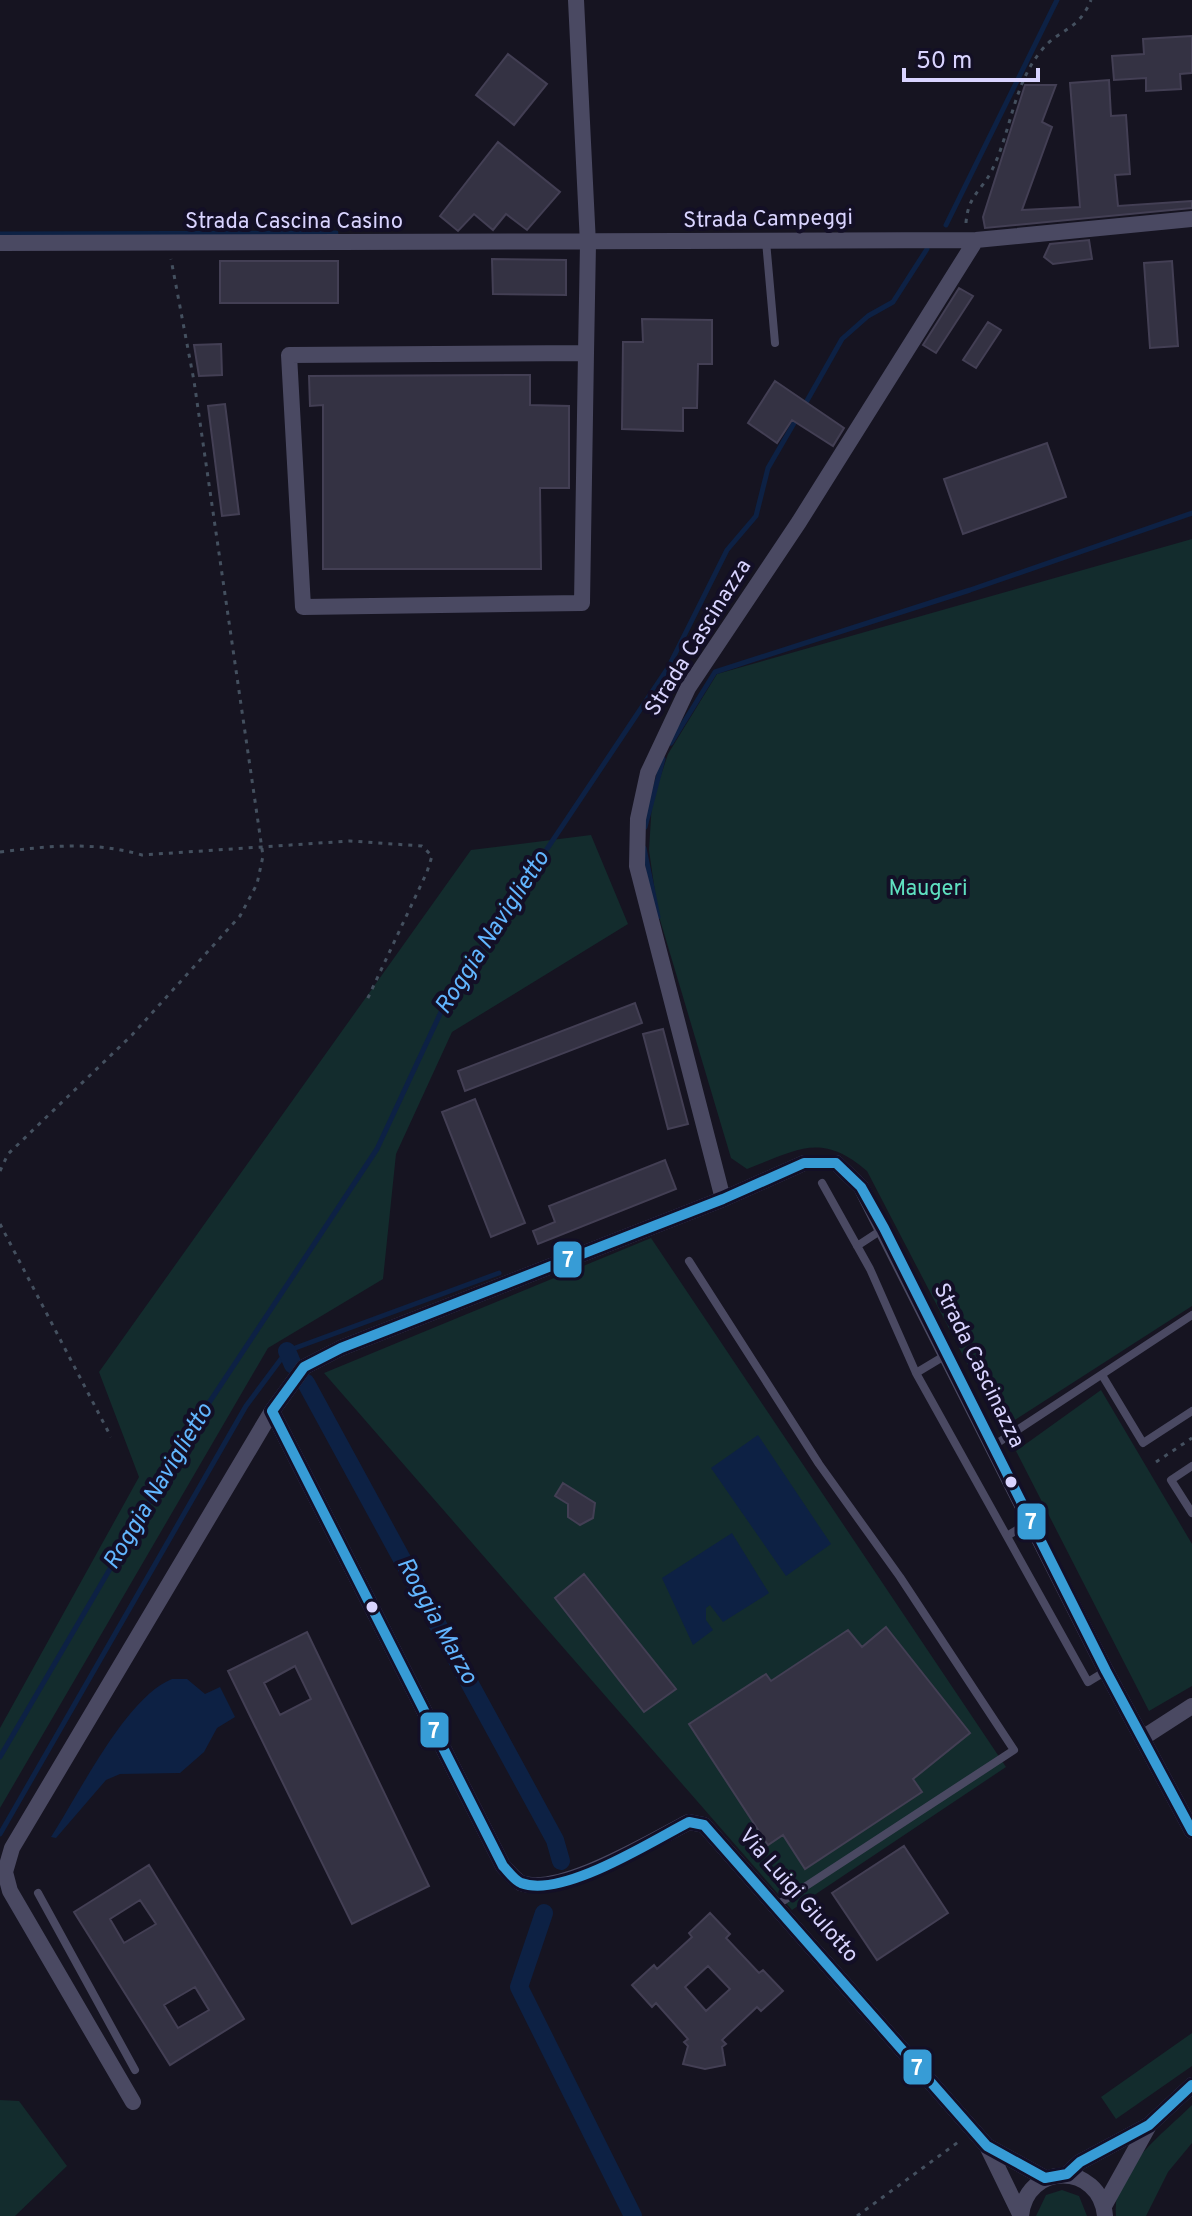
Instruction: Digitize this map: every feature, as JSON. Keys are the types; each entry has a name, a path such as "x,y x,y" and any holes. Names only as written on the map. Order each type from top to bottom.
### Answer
{"street":[{"path":"576,0 588,244 582,603 303,607 289,355 586,353"},
{"name":"Strada Campeggi","path":"588,244 976,240 1192,219"},
{"name":"Strada Cascinazza","path":"723,1199 637,866 638,819 648,773 688,688 799,522 976,240"},
{"name":"Strada Cascina Casino","path":"0,243 588,244"},
{"name":"Strada Cascinazza","path":"133,2102 10,1891 5,1872 12,1848 272,1411 304,1367 341,1348 723,1199 804,1163 836,1163 861,1187 1106,1671 1192,1831"},
{"name":"Via Luigi Giulotto","path":"272,1411 503,1866 521,1883 570,1879 689,1822 704,1825 987,2146 1020,2215"},
{"path":"1144,1737 1192,1706"},
{"path":"1020,2215 1027,2193 1045,2178 1067,2174 1080,2162 1149,2125 1192,2085"},
{"path":"1104,2211 1149,2125"},
{"name":"Via Luigi Giulotto","path":"987,2146 1045,2178"},
{"path":"1067,2174 1090,2184 1104,2211"}],"lane":[{"path":"766,241 775,343"},
{"path":"822,1183 857,1246 916,1373 1088,1682 1106,1671"},
{"path":"857,1246 884,1228"},
{"path":"689,1261 827,1477 900,1577 1014,1750 777,1905"},
{"path":"993,1446 1192,1315"},
{"path":"916,1373 947,1354"},
{"path":"1102,1375 1143,1443 1192,1411"},
{"path":"1192,1466 1171,1480 1192,1513"},
{"path":"1007,1536 1031,1522"},
{"path":"38,1893 135,2070"},
{"path":"42,1943 60,1933"}],"path":[{"path":"976,240 966,227 967,210 973,194 992,169 1016,97 1040,51 1084,17 1091,0"},
{"path":"0,1171 8,1154 132,1035 240,916 257,884 263,856 194,381 168,243"},
{"path":"0,852 68,844 109,846 142,855 241,851 260,846 394,842 422,846 432,856 366,1002"},
{"path":"0,1224 111,1437"},
{"path":"1156,1462 1192,1438"},
{"path":"857,2216 889,2189 974,2131"}],"green space":[{"name":"Maugeri","path":"1192,539 1192,1306 1007,1425 993,1413 867,1171 836,1151 822,1148 795,1151 747,1169 731,1158 658,913 649,850 652,802 668,754 717,674"},
{"path":"591,835 628,924 452,1032 396,1154 383,1279 268,1348 0,1808 0,1728 139,1477 99,1372 471,850"},
{"path":"651,1238 1006,1767 792,1910 324,1373"},
{"path":"1101,1390 1192,1544 1192,1686 1149,1711 1016,1451"},
{"path":"1192,2033 1192,2066 1116,2119 1101,2097"},
{"path":"0,2100 19,2101 67,2166 15,2216 0,2216"},
{"path":"1192,2105 1192,2143 1168,2172 1146,2216 1116,2216 1117,2200 1130,2169 1141,2154"},
{"path":"1062,2190 1079,2196 1087,2216 1036,2216 1046,2195"}],"water":[{"path":"758,1435 831,1544 786,1576 711,1468"},
{"path":"732,1533 769,1593 723,1622 710,1605 706,1608 706,1620 713,1630 693,1645 662,1578"},
{"path":"172,1679 187,1679 205,1694 220,1687 235,1717 217,1728 204,1752 180,1773 120,1774 106,1780 56,1838 51,1837 121,1726 155,1689"}],"building":[{"path":"1192,36 1192,73 1180,74 1181,89 1146,91 1146,78 1114,80 1112,56 1144,54 1143,39"},
{"path":"508,54 547,84 514,125 476,95"},
{"path":"1109,80 1111,116 1126,115 1130,174 1115,175 1118,206 1192,201 1192,208 985,228 983,217 1025,85 1056,85 1042,122 1052,127 1022,210 1080,207 1070,83"},
{"path":"498,142 560,192 527,230 506,214 493,230 474,214 458,231 440,216"},
{"path":"1089,240 1092,259 1053,264 1044,257 1050,244"},
{"path":"492,259 566,260 566,295 493,294"},
{"path":"220,261 338,261 338,303 220,303"},
{"path":"1172,261 1178,346 1150,348 1144,263"},
{"path":"959,288 973,296 936,353 923,345"},
{"path":"642,319 712,320 712,364 698,364 697,408 683,408 683,431 622,429 623,342 643,342"},
{"path":"988,322 1001,330 976,368 963,360"},
{"path":"221,344 222,375 199,376 194,345"},
{"path":"530,375 530,405 569,406 569,488 540,488 541,569 323,569 323,405 310,406 309,376"},
{"path":"775,381 844,428 833,446 792,420 777,443 748,423"},
{"path":"225,404 239,514 222,516 208,406"},
{"path":"1047,443 1066,497 963,534 944,479"},
{"path":"635,1003 642,1023 465,1091 458,1071"},
{"path":"663,1029 688,1124 668,1129 643,1034"},
{"path":"475,1099 525,1223 491,1237 442,1112"},
{"path":"665,1160 676,1189 538,1244 533,1231 555,1222 549,1206"},
{"path":"563,1483 595,1503 593,1518 580,1525 568,1517 568,1504 555,1496"},
{"path":"584,1574 676,1689 644,1712 555,1598"},
{"path":"886,1627 970,1733 913,1779 922,1792 805,1869 783,1835 768,1845 689,1724 766,1674 771,1681 848,1630 862,1647"},
{"path":"307,1632 429,1886 352,1924 228,1671","holes":["295,1666 311,1699 280,1715 264,1683"]},
{"path":"904,1846 948,1913 877,1960 832,1893"},
{"path":"149,1865 244,2019 170,2065 74,1912","holes":["140,1900 156,1924 124,1943 110,1919","195,1987 209,2010 178,2028 164,2005"]},
{"path":"710,1913 730,1934 726,1938 759,1973 763,1970 783,1991 761,2011 757,2007 722,2040 726,2044 722,2047 725,2065 705,2069 683,2064 688,2046 684,2042 688,2039 656,2003 652,2007 632,1985 654,1965 657,1969 692,1937 689,1933","holes":["708,1966 730,1989 706,2011 685,1987"]}],"waterway":[{"name":"Roggia Naviglietto","path":"946,225 1057,0"},
{"path":"0,234 336,233"},
{"name":"Roggia Naviglietto","path":"804,406 842,339 868,316 893,302 927,249"},
{"name":"Roggia Naviglietto","path":"0,1757 193,1427 377,1149 448,997 668,668 727,550 756,516 768,468 797,418"},
{"path":"671,743 715,672 970,590 1192,513"},
{"path":"645,827 663,759"},
{"path":"644,848 658,917"},
{"path":"0,1834 246,1406 287,1351 499,1273"},
{"name":"Roggia Marzo","path":"287,1351 293,1365"},
{"name":"Roggia Marzo","path":"306,1383 555,1840 561,1861"},
{"name":"Roggia Marzo","path":"544,1913 519,1987 633,2216"}],"transit line":[{"name":"7","path":"1192,1831 1106,1671 884,1228 861,1187 836,1163 804,1163 723,1199 341,1348 304,1367 272,1411 503,1866 518,1882 538,1886 582,1876 689,1822 704,1825 987,2146 1045,2178 1067,2174 1080,2162 1149,2125 1192,2085"}]}
